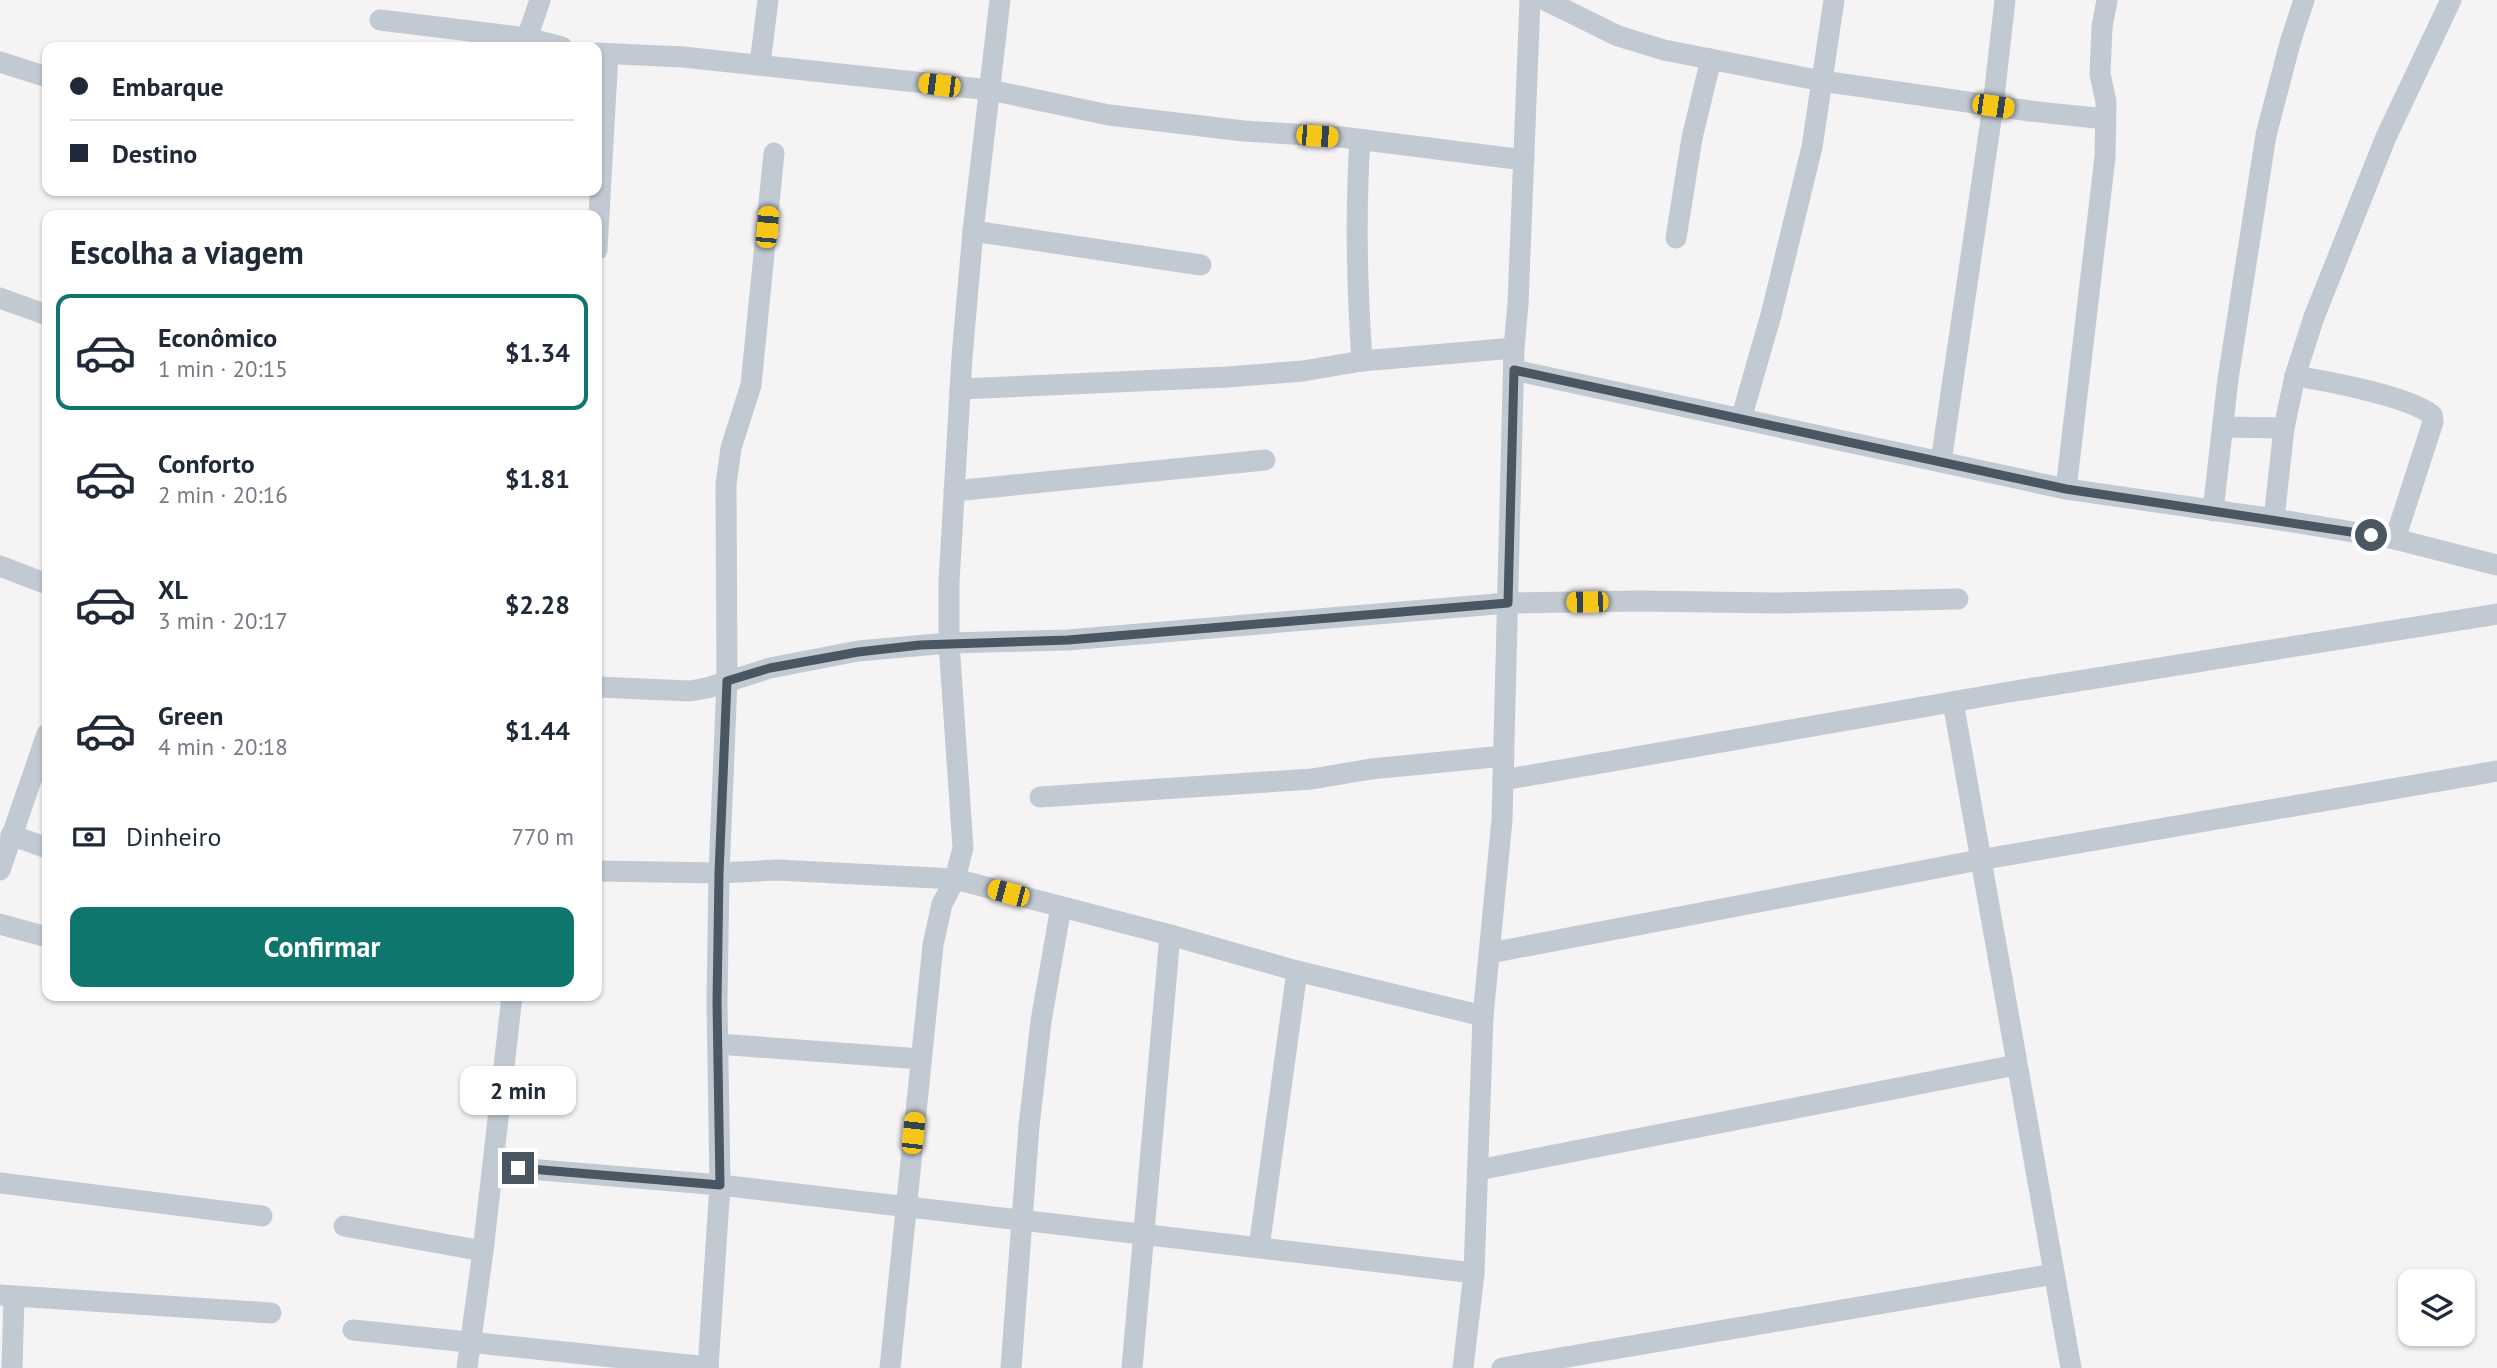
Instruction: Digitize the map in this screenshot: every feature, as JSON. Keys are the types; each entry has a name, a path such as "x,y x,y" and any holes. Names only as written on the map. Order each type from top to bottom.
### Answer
{"street":[{"path":"527,38 540,0"},
{"path":"760,64 768,0"},
{"path":"890,1368 937,922 961,861 964,836 949,643 954,491 973,231 1000,0"},
{"path":"1463,1368 1474,1273 1483,1016 1502,820 1514,348 1530,0"},
{"path":"1545,0 1618,36 1664,50 1822,81 2105,119"},
{"path":"1741,418 1771,315 1812,147 1834,0"},
{"path":"1941,462 1993,106 2005,0"},
{"path":"2066,489 2105,157 2106,102 2100,74 2102,27 2107,0"},
{"path":"2213,511 2228,379 2266,135 2304,0"},
{"path":"2274,519 2284,428 2295,376 2314,317 2386,137 2451,0"},
{"path":"380,20 543,42"},
{"path":"602,53 760,64 990,90 1109,115 1244,131 1360,140 1524,160"},
{"path":"1676,238 1692,138 1710,59"},
{"path":"0,62 42,76"},
{"path":"1360,140 1356,263 1362,361"},
{"path":"353,1330 708,1368 720,1185 719,873 727,681 726,484 731,448 751,385 774,152"},
{"path":"973,231 1202,265"},
{"path":"0,298 42,313"},
{"path":"960,389 1227,377 1303,371 1362,361 1514,348"},
{"path":"1514,370 2066,489 2395,539 2497,565"},
{"path":"2295,376 2386,396 2423,409 2432,415 2433,422 2395,539"},
{"path":"2224,428 2284,428"},
{"path":"954,491 1265,460"},
{"path":"0,566 42,582"},
{"path":"602,687 690,691 770,668 858,652 949,643 1068,640 1508,603 1776,603 1958,599"},
{"path":"1503,780 1953,702 2497,614"},
{"path":"1953,702 2071,1368"},
{"path":"0,870 9,822 42,746"},
{"path":"1040,797 1312,779 1371,769 1504,756"},
{"path":"1490,953 1979,860 2497,771"},
{"path":"9,822 42,845"},
{"path":"602,871 719,873 777,870 955,879 1297,971 1483,1016"},
{"path":"1011,1368 1021,1221 1041,1021 1060,907"},
{"path":"0,924 42,936"},
{"path":"1132,1368 1170,935"},
{"path":"1259,1248 1297,971"},
{"path":"467,1368 511,1001"},
{"path":"718,1044 921,1059"},
{"path":"1478,1170 2017,1065"},
{"path":"493,1166 720,1185 1474,1273"},
{"path":"0,1183 262,1216"},
{"path":"344,1226 483,1251"},
{"path":"1502,1368 2054,1274"},
{"path":"12,1368 7,1297 271,1313"}],"route":[{"path":"518,1168 720,1185 717,1002 727,681 770,668 858,652 920,645 1068,640 1508,603 1514,370 2066,489 2371,535"}]}
